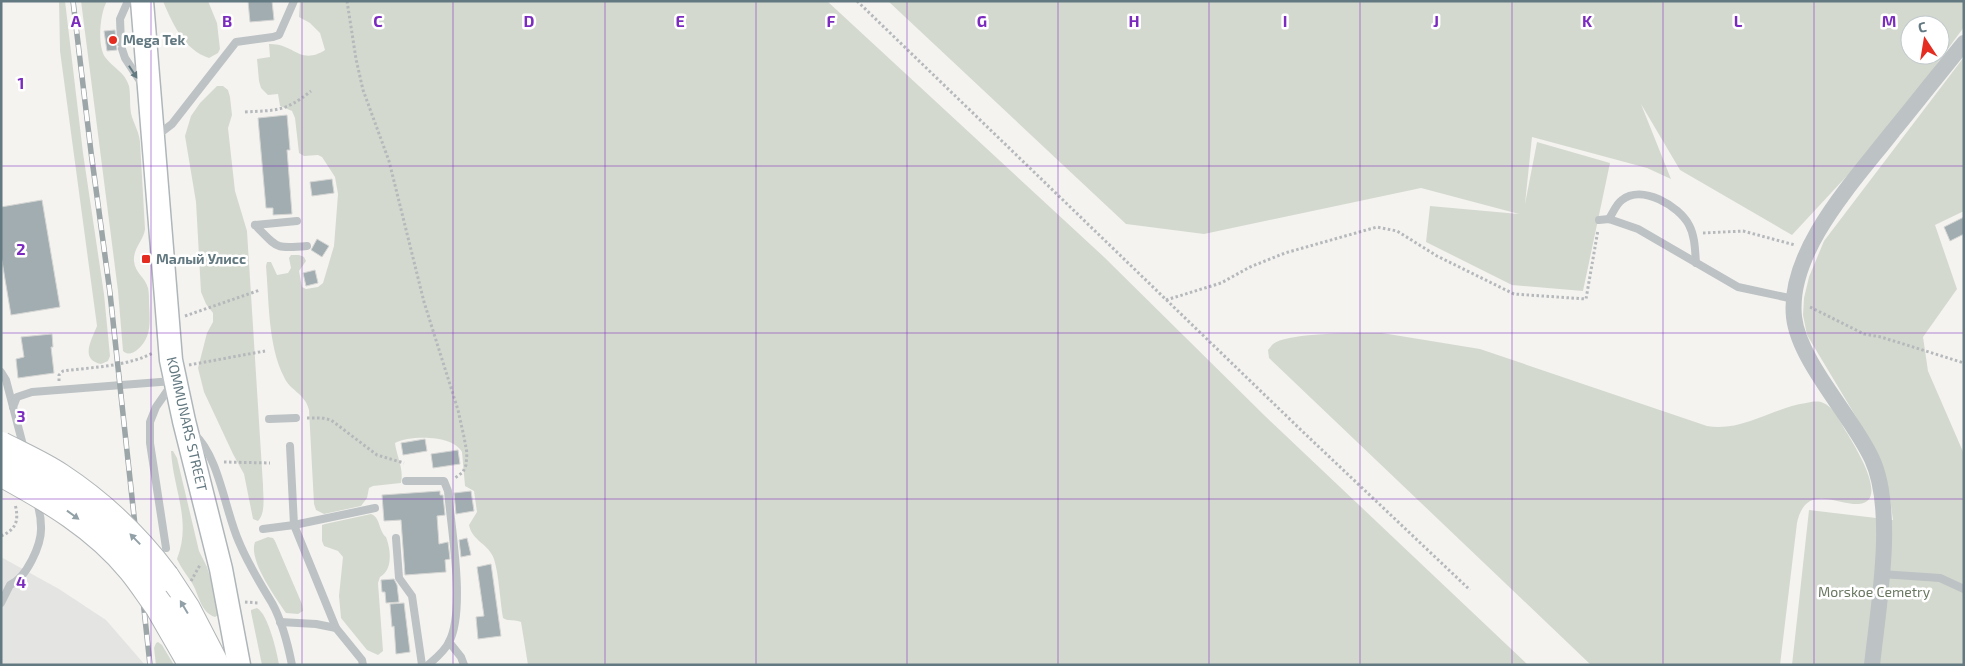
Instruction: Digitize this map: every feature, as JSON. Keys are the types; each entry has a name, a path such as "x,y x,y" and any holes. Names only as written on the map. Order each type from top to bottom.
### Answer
{"highway":[{"path":"1,446 58,477 88,498 147,552 165,577 201,637 215,665"},
{"path":"1,472 43,494 92,529 132,569 159,606 193,665"}],"main road":[{"name":"KOMMUNARS STREET","path":"142,1 166,310 186,428 206,507 239,665"},
{"path":"201,637 217,637 233,630"}],"street":[{"path":"1872,665 1881,574 1884,520 1882,492 1873,460 1802,345 1794,318 1794,299 1798,278 1809,249 1821,226 1841,197 1964,43"}],"lane":[{"path":"128,1 121,14 122,46 125,58 149,92"},
{"path":"153,138 172,124 236,42 279,35 294,1"},
{"path":"1609,220 1622,199 1632,195 1642,194 1664,202 1682,214 1692,233 1696,263"},
{"path":"1599,220 1609,220 1638,229 1738,287 1794,299"},
{"path":"297,221 255,225 277,247 308,246"},
{"path":"1,372 6,380 29,470"},
{"path":"13,407 18,397 32,392 178,373"},
{"path":"166,548 150,444 150,422 156,407 178,373"},
{"path":"269,420 296,418"},
{"path":"186,428 201,441 212,462 238,542 280,622 292,665"},
{"path":"290,446 294,525 336,628 364,663"},
{"path":"1,603 10,585 19,581 37,548 42,530 31,479"},
{"path":"406,481 438,480 444,481 447,485 458,614 449,642 438,657 428,665"},
{"path":"263,529 294,525 375,508"},
{"path":"396,538 399,578 412,596 422,665"},
{"path":"1881,574 1940,578 1964,589"},
{"path":"1,580 10,585"},
{"path":"280,622 316,624 336,628"},
{"path":"449,642 461,657 464,665"}],"path":[{"path":"347,1 363,90 389,161 424,302 458,410 464,437 467,453 466,465 463,472 447,485"},
{"path":"857,1 1166,300 1470,590"},
{"path":"245,112 285,108 311,91"},
{"path":"1166,300 1221,283 1250,267 1285,253 1377,227 1396,231 1437,256 1514,294 1586,299 1599,220"},
{"path":"1692,233 1744,231 1809,249"},
{"path":"177,319 260,290"},
{"path":"1794,299 1864,334 1881,337 1964,363"},
{"path":"60,389 59,375 62,371 137,360 153,353 156,349"},
{"path":"178,373 265,351"},
{"path":"296,418 331,420 377,455 404,463"},
{"path":"212,462 270,463"},
{"path":"1,531 8,533 1,536"},
{"path":"227,601 272,604"}],"shaded area":[{"path":"1,557 59,589 106,620 145,665 1,665"}],"green space":[{"path":"59,1 65,1 83,153 104,294 110,356 108,361 101,364 94,362 89,354 90,343 97,326 60,51"},
{"path":"81,1 107,1 100,29 101,45 105,57 127,81 130,90 131,113 140,142 145,229 135,252 134,261 136,269 148,288 150,323 148,335 142,345 130,354 123,351 118,291"},
{"path":"163,1 208,1 217,23 220,49 218,53 209,58 193,49 175,27"},
{"path":"300,1 827,1 1104,257 1265,416 1528,665 528,665 521,622 503,618 494,559 492,554 473,535 469,525 477,512 474,491 465,486 462,452 457,446 450,442 431,438 402,440 395,443 401,468 401,483 369,488 367,498 361,506 324,514 316,510 314,504 309,410 301,396 290,386 284,377 275,352 270,323 266,266 267,262 271,262 277,275 288,273 291,268 289,258 291,255 299,255 304,257 306,261 299,271 302,287 306,289 318,287 323,283 334,246 338,194 335,177 322,157 318,155 304,156 299,153 295,118 292,111 280,106 278,94 268,95 261,88 257,59 270,57 269,44 285,47 309,56 325,50 320,33 310,23 299,17"},
{"path":"888,1 1964,1 1964,27 1950,46 1950,15 1900,15 1900,65 1936,65 1883,137 1792,235 1680,170 1641,104 1671,179 1647,168 1532,137 1525,204 1537,142 1610,163 1583,291 1512,285 1426,242 1430,206 1519,214 1421,188 1204,234 1126,224"},
{"name":"Morskoe Cemetry","path":"1964,57 1964,211 1935,225 1957,289 1923,337 1928,371 1964,454 1964,665 1792,665 1809,510 1893,520 1889,491 1864,430 1807,335 1803,315 1804,298 1809,277 1824,241"},
{"path":"217,86 223,86 228,90 230,97 232,115 228,128 235,191 247,231 264,499 261,518 258,521 253,519 244,474 204,392 198,368 207,333 213,322 213,313 206,304 201,292 196,202 185,136 191,116 200,103"},
{"path":"1382,333 1480,349 1707,426 1720,427 1745,423 1793,406 1811,402 1821,402 1830,407 1839,419 1862,460 1871,483 1871,493 1868,501 1859,504 1816,499 1807,503 1801,511 1797,523 1780,665 1591,665 1269,358 1268,350 1273,344 1293,337 1325,334"},
{"path":"171,451 173,451 177,458 199,551 207,567 221,613 215,617 210,615 203,607 192,583 177,559 183,531"},
{"path":"371,514 376,518 386,537 390,554 387,570 380,577 378,583 383,651 378,655 367,650 341,618 339,596 343,557 338,551 324,546 322,541 322,525"},
{"path":"268,537 273,538 275,541 302,604 303,611 298,614 286,613 264,579 255,559 255,542"},
{"path":"257,608 268,625 279,665 262,665 251,612 251,610"},
{"path":"158,642 162,645 174,665 156,665 154,648"}],"building":[{"path":"248,1 272,1 274,20 250,22"},
{"path":"115,30 117,50 107,51 104,31"},
{"path":"287,115 290,150 287,150 292,214 273,215 273,208 266,208 258,118"},
{"path":"332,179 334,193 312,196 310,182"},
{"path":"42,200 60,307 11,315 1,255 1,207"},
{"path":"1964,217 1964,234 1950,241 1944,227"},
{"path":"317,239 329,246 322,257 311,250"},
{"path":"315,270 318,283 306,286 303,273"},
{"path":"52,334 53,347 51,347 54,373 18,378 16,359 24,357 21,337"},
{"path":"425,439 427,451 403,455 401,443"},
{"path":"458,450 460,464 433,468 431,454"},
{"path":"440,491 440,495 443,495 445,515 437,516 439,544 448,542 450,559 445,560 446,572 405,575 401,520 384,521 382,495"},
{"path":"471,491 474,511 456,514 454,493"},
{"path":"467,538 471,555 461,557 459,540"},
{"path":"491,564 501,636 478,639 476,617 484,616 477,567"},
{"path":"394,579 397,585 399,602 386,603 385,592 382,592 381,580"},
{"path":"404,603 410,652 396,654 390,604"}],"railway":[{"path":"73,1 110,293 150,665"}],"place":[{"name":"Mega Tek","path":"113,40"},
{"name":"Малый Улисс","path":"146,259"}]}
